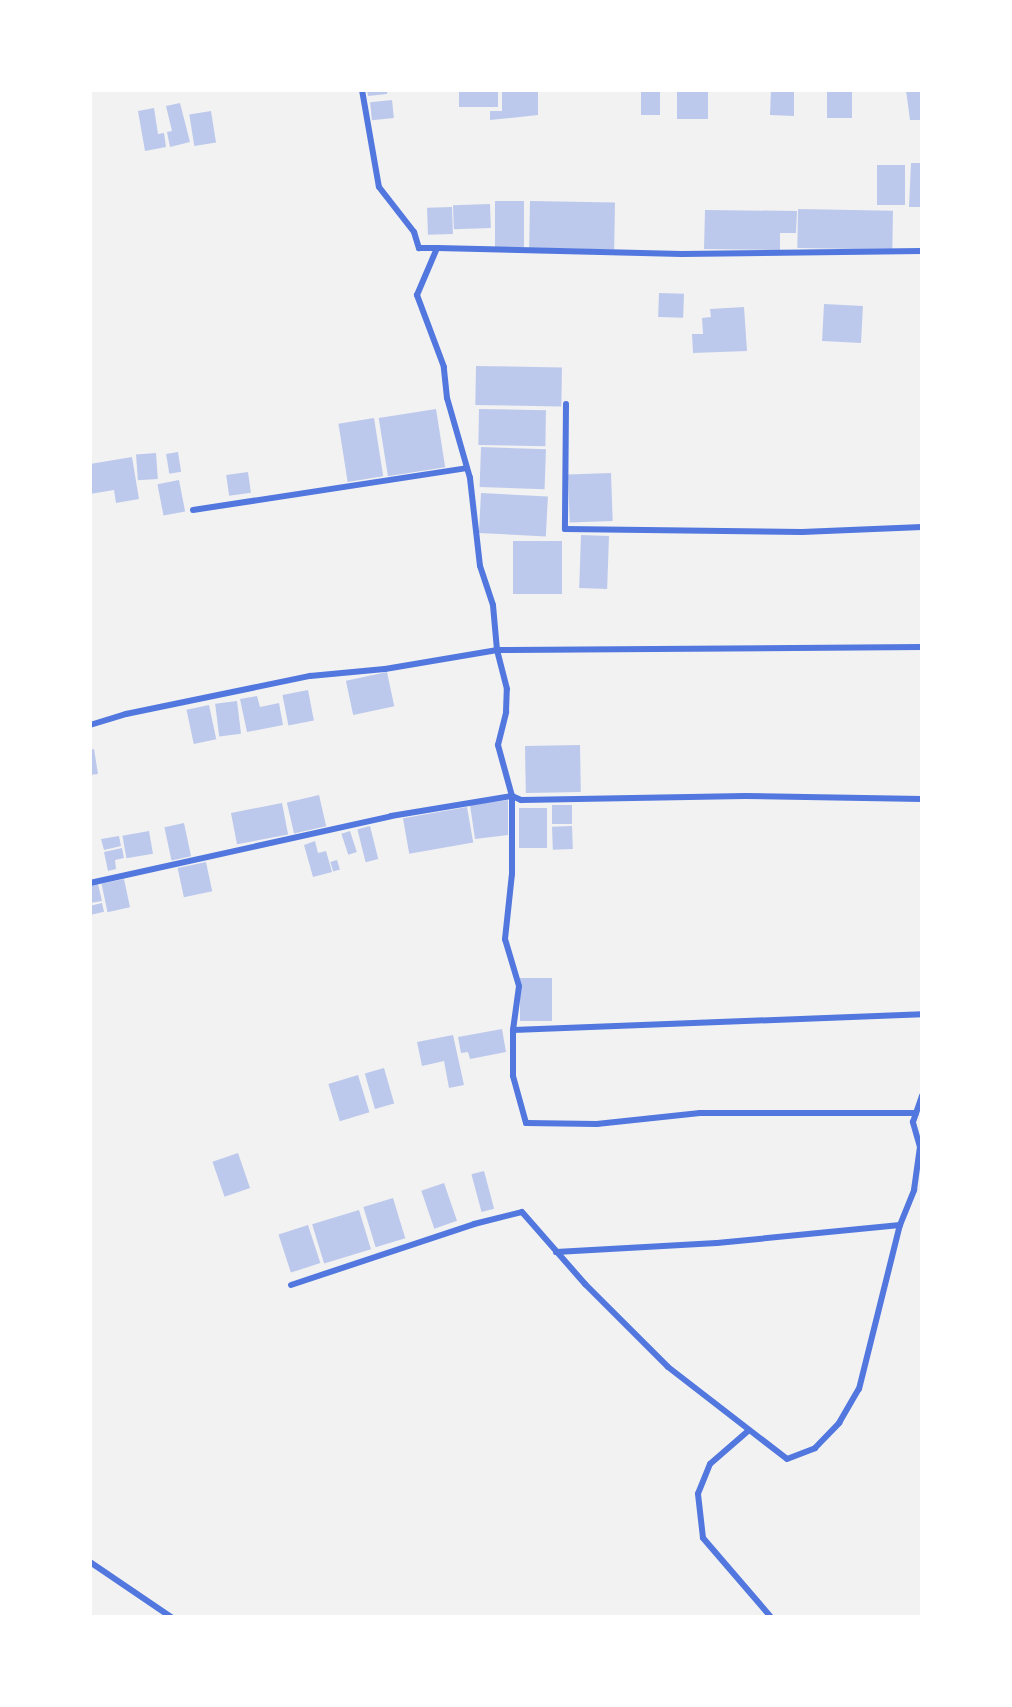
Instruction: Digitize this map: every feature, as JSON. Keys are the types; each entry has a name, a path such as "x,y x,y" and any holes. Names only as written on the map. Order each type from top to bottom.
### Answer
{"street":[{"path":"362,90 379,188 414,232 419,248 682,254 922,251"},
{"path":"437,248 417,296 444,367 447,398 467,468 480,566 493,605 497,650 507,689 506,712 498,745 512,796 512,874 505,939 519,986 513,1030 513,1076 526,1123 597,1124 700,1113 916,1113"},
{"path":"566,404 565,529 802,532 922,527"},
{"path":"193,510 467,468"},
{"path":"90,725 126,714 310,676 385,669 497,650 922,647"},
{"path":"90,883 391,816 512,796 521,801 745,796 922,799"},
{"path":"513,1030 922,1014"},
{"path":"291,1285 474,1224 522,1212 556,1252 668,1367 787,1459 815,1448 839,1423 859,1389 900,1225 914,1190 920,1147 914,1122 922,1096"},
{"path":"556,1252 717,1243 900,1225"},
{"path":"748,1431 710,1464 698,1494 703,1538 771,1617"},
{"path":"90,1562 171,1617"}],"building":[{"path":"367,90 387,90 387,94 368,96"},
{"path":"459,90 498,90 498,107 459,107"},
{"path":"502,90 538,90 538,115 490,120 490,111 502,111"},
{"path":"641,90 660,90 660,115 641,115"},
{"path":"677,90 708,90 708,119 677,119"},
{"path":"771,90 817,90 794,92 794,116 770,115"},
{"path":"827,90 852,90 852,118 827,118"},
{"path":"906,90 922,90 922,120 910,120"},
{"path":"392,100 394,118 372,120 370,102"},
{"path":"180,103 190,142 170,147 167,132 172,131 166,106"},
{"path":"154,108 158,134 164,133 166,147 145,151 138,111"},
{"path":"211,111 216,143 194,146 189,114"},
{"path":"911,163 922,163 922,207 909,207"},
{"path":"877,165 905,165 905,205 877,205"},
{"path":"495,201 524,201 524,247 495,247"},
{"path":"530,201 615,202 614,249 529,248"},
{"path":"490,204 491,228 454,229 453,205"},
{"path":"452,207 453,234 428,235 427,208"},
{"path":"798,209 893,211 892,250 797,248"},
{"path":"705,210 797,211 796,233 780,233 780,250 704,249"},
{"path":"659,293 684,294 683,318 658,317"},
{"path":"824,304 863,306 861,343 822,341"},
{"path":"744,307 747,351 693,353 692,334 703,334 702,318 711,317 710,309"},
{"path":"476,366 562,368 561,406 475,405"},
{"path":"436,409 445,467 388,476 379,418"},
{"path":"479,409 546,410 545,446 478,445"},
{"path":"374,418 383,476 348,482 338,424"},
{"path":"481,447 546,449 545,489 480,487"},
{"path":"178,452 181,472 169,474 166,454"},
{"path":"156,453 158,479 138,480 136,454"},
{"path":"132,457 139,499 116,503 114,490 90,494 90,464"},
{"path":"248,472 251,493 229,496 226,475"},
{"path":"611,473 613,521 570,522 568,475"},
{"path":"179,480 185,511 164,516 157,484"},
{"path":"481,493 548,497 546,536 479,533"},
{"path":"581,535 609,536 607,589 579,588"},
{"path":"513,541 562,541 562,594 513,594"},
{"path":"387,672 394,706 353,715 346,681"},
{"path":"308,690 314,720 288,725 282,695"},
{"path":"257,696 260,707 279,703 283,725 247,732 240,699"},
{"path":"237,701 241,734 219,736 215,704"},
{"path":"209,705 216,739 194,744 187,710"},
{"path":"580,745 581,792 526,793 525,746"},
{"path":"94,749 98,774 90,775 90,750"},
{"path":"319,795 326,826 294,834 287,802"},
{"path":"508,800 508,835 475,839 470,805"},
{"path":"282,803 288,834 237,844 231,813"},
{"path":"552,805 572,805 572,824 552,824"},
{"path":"467,807 473,842 409,854 403,818"},
{"path":"519,808 547,808 547,848 519,848"},
{"path":"184,823 191,856 172,860 164,827"},
{"path":"370,826 378,859 366,862 357,829"},
{"path":"572,826 573,849 553,850 552,827"},
{"path":"149,831 153,854 126,858 122,836"},
{"path":"350,831 357,852 348,855 341,834"},
{"path":"119,836 121,846 104,850 101,839"},
{"path":"315,841 318,853 326,851 332,872 313,877 304,845"},
{"path":"122,848 124,858 115,860 116,869 108,871 104,852"},
{"path":"337,860 340,870 333,872 330,862"},
{"path":"206,862 212,891 184,897 178,868"},
{"path":"124,879 130,907 108,912 102,884"},
{"path":"98,884 102,901 90,903 90,886"},
{"path":"102,903 104,912 92,914 90,906"},
{"path":"520,978 552,978 552,1021 520,1021"},
{"path":"502,1029 506,1052 470,1059 468,1052 461,1053 458,1037"},
{"path":"453,1035 464,1085 449,1088 444,1061 422,1066 417,1042"},
{"path":"384,1068 394,1104 375,1109 365,1074"},
{"path":"358,1075 369,1112 340,1121 328,1084"},
{"path":"238,1153 250,1188 225,1197 212,1162"},
{"path":"484,1171 494,1209 482,1212 471,1174"},
{"path":"444,1183 457,1221 434,1229 421,1191"},
{"path":"393,1198 405,1238 376,1247 363,1207"},
{"path":"359,1210 371,1249 324,1264 312,1224"},
{"path":"308,1225 320,1263 291,1273 279,1235"}]}
